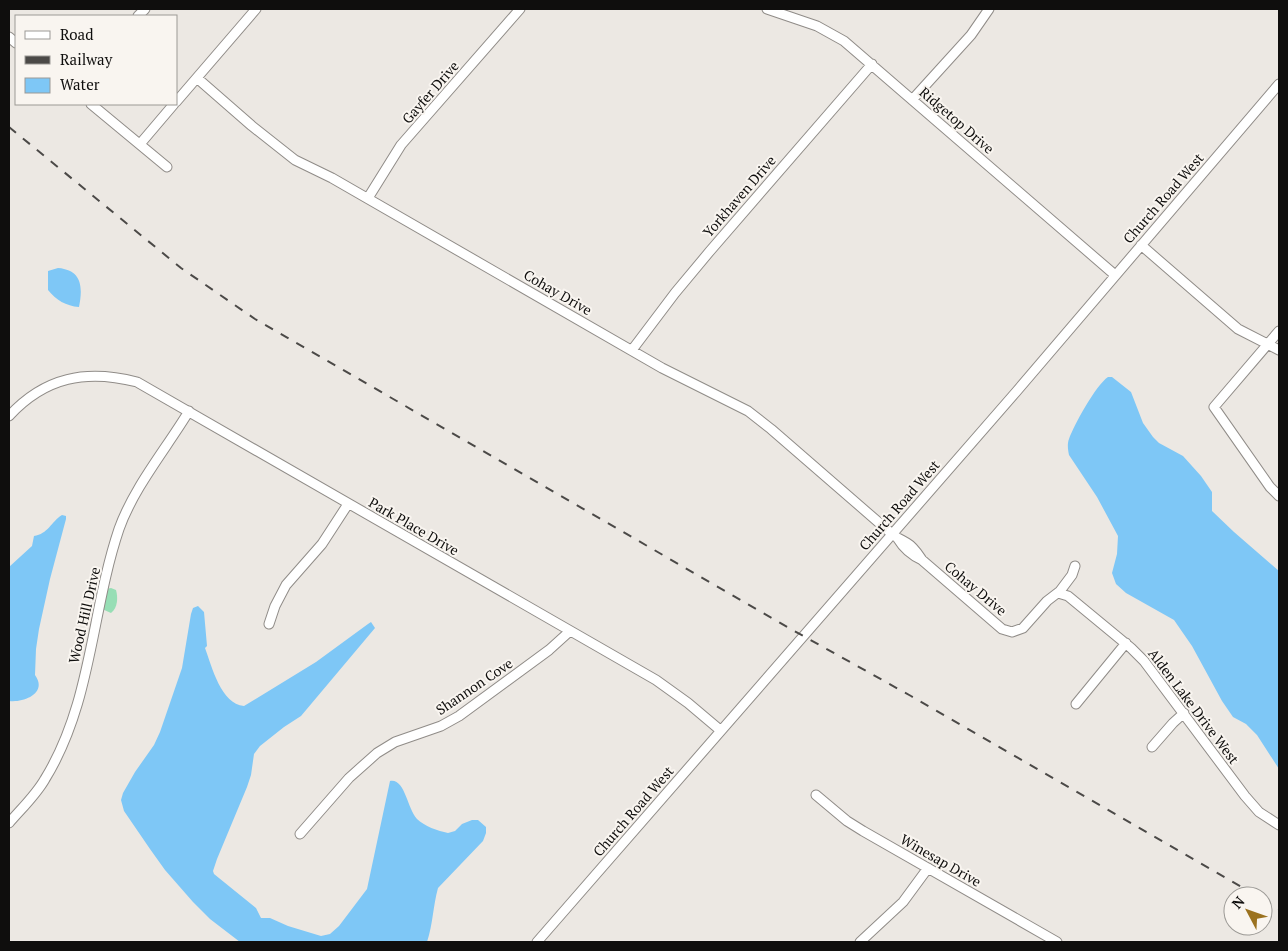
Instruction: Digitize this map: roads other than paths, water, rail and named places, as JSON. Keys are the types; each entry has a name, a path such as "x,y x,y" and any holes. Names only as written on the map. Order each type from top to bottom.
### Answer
{"street":[{"path":"178,100 256,9"},
{"name":"Gayfer Drive","path":"368,198 401,146 520,9"},
{"name":"Ridgetop Drive","path":"769,9 828,31 844,41 1114,275"},
{"path":"912,100 970,35 989,9"},
{"name":"Yorkhaven Drive","path":"632,350 692,272 872,64"},
{"name":"Cohay Drive","path":"197,78 295,160 368,198 684,379 742,407 756,416 895,537 907,542 922,560 1002,628 1008,631 1023,628 1047,601 1058,593"},
{"name":"Church Road West","path":"537,942 720,730 895,537 1114,275 1279,84"},
{"path":"92,105 167,167"},
{"path":"140,144 173,105"},
{"path":"1141,245 1238,329 1279,350"},
{"path":"1279,331 1214,408 1279,496"},
{"name":"Park Place Drive","path":"9,416 35,393 57,382 82,376 108,376 137,382 656,680 688,703 720,730"},
{"name":"Wood Hill Drive","path":"9,823 43,783 68,734 82,690 112,554 120,529 134,497 189,411"},
{"path":"269,624 286,585 322,544 348,504"},
{"path":"1058,593 1072,575 1075,566"},
{"name":"Alden Lake Drive West","path":"1058,593 1068,596 1126,643 1144,661 1254,808 1279,825"},
{"name":"Shannon Cove","path":"300,834 349,778 371,758 395,742 441,726 459,716 549,650 570,631"},
{"path":"1076,704 1126,643"},
{"path":"1152,748 1184,713"},
{"name":"Winesap Drive","path":"816,795 852,824 1057,942"},
{"path":"860,942 903,902 928,868"}],"water":[{"path":"58,268 72,272 79,281 81,293 79,307 62,302 48,290 48,271"},
{"path":"1108,377 1112,377 1131,392 1143,423 1153,437 1159,443 1183,456 1201,476 1212,492 1212,511 1279,571 1279,769 1257,735 1246,724 1233,717 1222,701 1192,646 1174,620 1126,593 1116,584 1112,573 1117,554 1118,536 1097,497 1069,455 1068,447 1069,439 1080,415 1103,381"},
{"path":"62,515 66,516 66,519 50,579 36,649 35,675 39,687 32,696 21,700 9,701 9,567 32,546 34,536 43,533"},
{"path":"198,606 204,612 207,646 205,648 218,683 229,699 236,704 244,706 316,662 371,622 375,628 301,716 260,746 254,754 247,787 217,859 213,871 214,874 256,908 261,918 270,918 288,926 321,936 330,934 339,926 367,889 390,781 395,781 402,789 417,819 427,826 448,833 455,831 462,824 478,820 486,827 483,841 438,888 427,942 240,942 210,919 193,902 165,870 124,811 121,800 123,793 154,745 160,732 182,668 191,614 193,608"}],"railway":[{"path":"9,127 181,268 255,319 1240,886"},
{"path":"1273,905 1279,909"}]}
